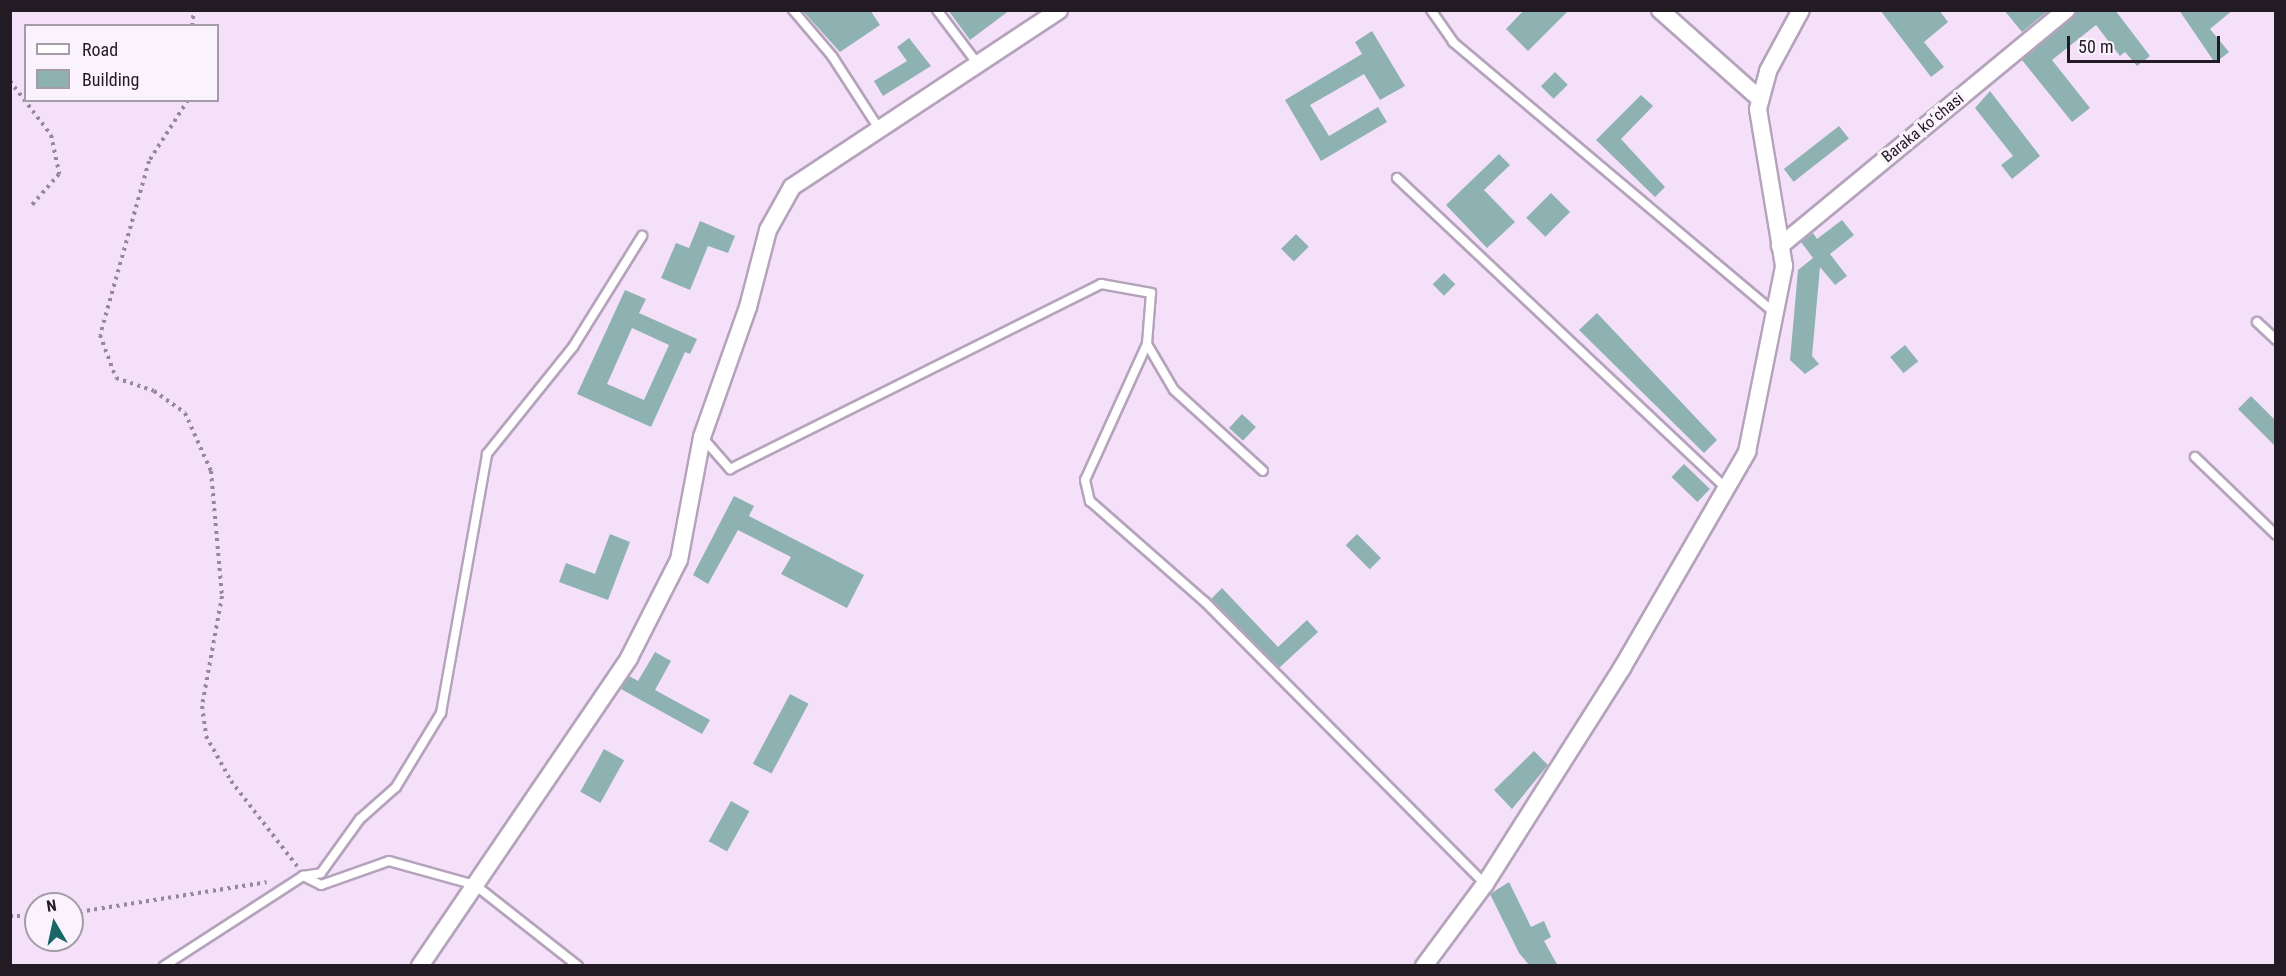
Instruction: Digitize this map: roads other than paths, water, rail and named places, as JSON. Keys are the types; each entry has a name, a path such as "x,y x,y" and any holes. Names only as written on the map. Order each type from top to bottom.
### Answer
{"street":[{"path":"420,966 629,658 669,579 678,560 702,437 748,307 768,230 792,187 878,127 1059,10"},
{"path":"1660,10 1761,99"},
{"path":"1424,966 1485,885 1728,490 1747,452 1784,266 1762,146 1761,99 1768,71 1801,10"},
{"name":"Baraka koʻchasi","path":"1780,246 2066,10"}],"lane":[{"path":"793,10 832,56 878,127"},
{"path":"937,10 977,63"},
{"path":"1431,10 1453,42 1776,314"},
{"path":"1397,178 1728,490"},
{"path":"164,966 303,876 321,873 360,819 396,787 441,713 487,454 573,347 642,236"},
{"path":"702,437 729,469 1101,284 1150,293 1147,344 1085,480 1090,501 1205,602 1485,885"},
{"path":"2257,322 2276,340"},
{"path":"1147,344 1174,390 1263,471"},
{"path":"2195,457 2276,535"},
{"path":"303,876 321,885 389,861 475,885 578,966"}]}
